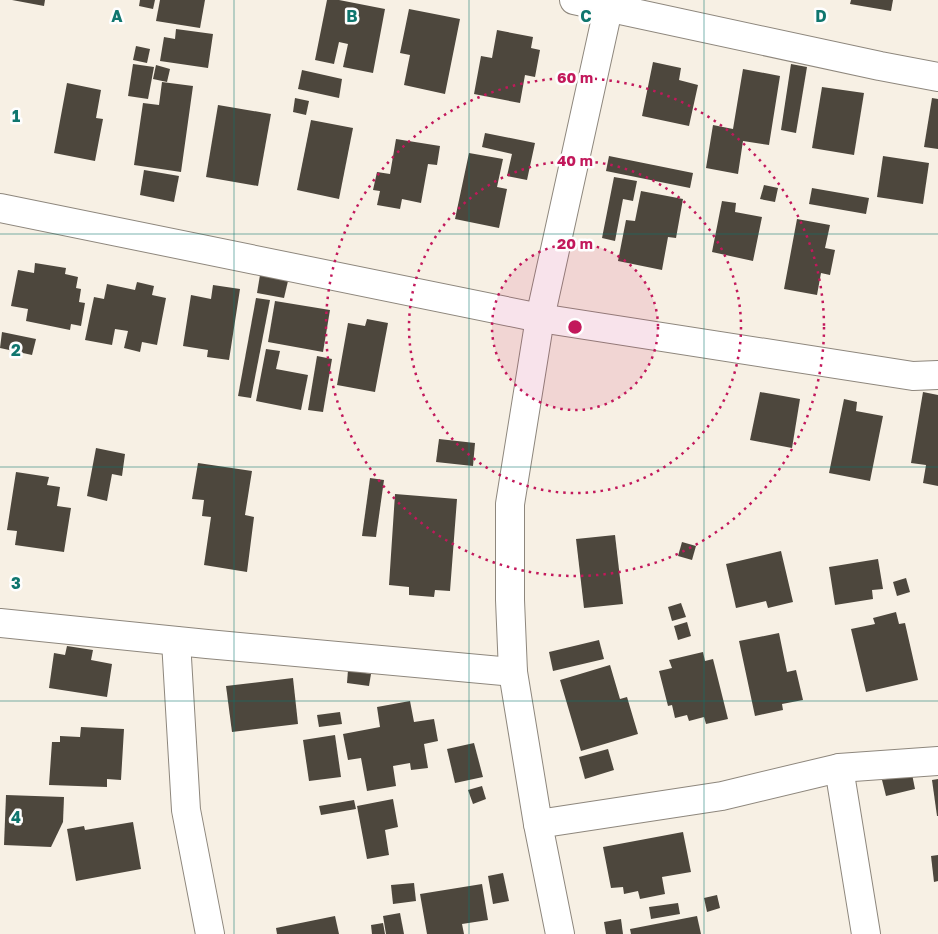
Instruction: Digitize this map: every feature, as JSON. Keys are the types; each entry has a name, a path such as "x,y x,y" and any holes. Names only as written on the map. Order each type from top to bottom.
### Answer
{"street":[{"path":"574,0 610,3 880,66 938,77"},
{"path":"560,934 538,824 513,672 510,600 510,504 540,318 610,3"},
{"path":"0,208 540,318 913,376 938,375"},
{"path":"0,623 513,672"},
{"path":"176,641 186,810 210,934"},
{"path":"538,824 722,796 839,768 938,761"},
{"path":"839,768 866,934"}],"building":[{"path":"12,0 45,0 44,6"},
{"path":"140,0 155,0 153,9 139,6"},
{"path":"160,0 205,0 200,28 156,21"},
{"path":"327,0 339,0 385,9 373,73 343,67 348,44 339,42 334,64 315,60"},
{"path":"851,0 893,0 891,11 850,4"},
{"path":"409,9 460,19 445,94 404,85 410,55 400,53"},
{"path":"176,29 213,34 208,68 160,61 164,37 175,39"},
{"path":"497,30 533,37 531,48 540,50 535,77 525,75 520,103 474,94 481,56 492,58"},
{"path":"136,46 150,49 147,63 133,60"},
{"path":"653,62 681,68 679,80 698,85 689,126 642,116"},
{"path":"133,64 154,67 148,99 128,96"},
{"path":"791,64 807,67 796,133 781,130"},
{"path":"156,65 170,69 167,82 153,79"},
{"path":"743,69 780,76 769,145 743,141 738,174 706,168 713,125 733,129"},
{"path":"302,70 342,79 339,98 298,89"},
{"path":"162,82 193,86 181,172 134,165 143,103 159,105"},
{"path":"67,83 101,90 96,118 103,119 95,161 54,153"},
{"path":"822,87 864,93 854,155 812,148"},
{"path":"295,98 309,101 306,115 293,112"},
{"path":"932,98 938,99 938,149 924,147"},
{"path":"218,105 271,114 258,186 206,177"},
{"path":"311,120 353,128 339,199 297,190"},
{"path":"485,133 535,143 527,180 507,176 512,154 482,147"},
{"path":"396,139 440,146 437,165 428,164 421,203 402,199 400,209 377,205 380,191 373,190 377,172 390,174"},
{"path":"469,153 503,159 497,187 507,189 499,228 455,219"},
{"path":"609,156 693,173 690,188 606,171"},
{"path":"883,156 929,163 923,204 877,197"},
{"path":"144,170 179,176 174,202 140,195"},
{"path":"614,177 637,181 633,201 623,199 615,241 602,238"},
{"path":"764,185 778,188 775,202 760,199"},
{"path":"812,188 869,198 866,214 809,204"},
{"path":"641,191 683,199 676,238 668,237 662,270 618,261 626,220 635,221"},
{"path":"722,201 736,203 735,212 762,217 753,261 712,252"},
{"path":"797,219 830,225 825,248 835,250 830,275 821,273 817,295 784,289"},
{"path":"35,263 66,268 65,274 78,277 76,288 81,289 79,302 85,303 81,326 71,324 70,330 26,321 28,309 11,306 18,270 34,273"},
{"path":"260,275 288,281 284,298 257,293"},
{"path":"137,282 154,286 152,295 166,298 157,345 142,342 140,352 124,348 128,331 115,329 112,345 85,340 94,297 104,299 107,284 135,290"},
{"path":"213,285 240,289 229,360 207,357 208,350 183,346 191,295 211,299"},
{"path":"256,298 270,300 251,398 238,396"},
{"path":"275,301 330,310 323,352 268,342"},
{"path":"367,319 388,323 375,392 337,385 348,323 365,326"},
{"path":"2,332 36,339 32,355 0,348"},
{"path":"266,349 280,351 276,369 308,375 301,410 256,401"},
{"path":"317,356 332,359 323,412 308,410"},
{"path":"760,392 800,399 792,448 750,440"},
{"path":"923,392 938,395 938,486 923,483 926,465 911,463"},
{"path":"844,399 857,402 856,411 883,416 870,481 829,473"},
{"path":"439,439 475,443 473,466 436,462"},
{"path":"96,448 125,454 122,476 112,474 107,501 87,496"},
{"path":"198,463 252,471 245,515 254,517 247,572 204,565 211,517 202,516 204,500 192,499"},
{"path":"16,472 49,477 47,485 60,487 57,506 71,508 64,552 15,545 17,531 7,530"},
{"path":"370,478 384,480 376,537 362,536"},
{"path":"395,494 457,499 450,591 435,590 434,597 409,595 409,587 389,585"},
{"path":"615,535 623,604 584,608 576,539"},
{"path":"682,542 696,546 692,560 678,556"},
{"path":"781,551 793,602 768,608 766,601 736,608 726,564"},
{"path":"878,559 883,589 872,590 873,599 835,605 829,567"},
{"path":"906,578 910,592 897,596 893,582"},
{"path":"681,603 686,617 672,621 668,607"},
{"path":"896,612 899,624 905,623 918,680 866,692 851,629 875,624 873,618"},
{"path":"687,622 691,636 678,640 674,626"},
{"path":"779,633 787,672 796,670 803,700 782,704 783,710 755,716 739,641"},
{"path":"599,640 604,659 553,671 549,652"},
{"path":"67,646 93,650 91,660 112,664 107,697 49,688 54,653 65,655"},
{"path":"703,652 705,661 713,659 728,719 706,724 704,717 689,721 687,715 675,718 672,705 668,706 659,671 672,668 669,660"},
{"path":"610,665 620,699 627,697 638,734 581,751 560,680"},
{"path":"348,670 371,674 369,686 347,683"},
{"path":"293,678 298,724 232,732 226,686"},
{"path":"410,701 414,722 434,719 438,741 424,744 428,768 411,770 410,763 393,766 396,786 367,791 361,758 348,760 343,734 380,727 377,707"},
{"path":"340,712 342,724 319,727 317,715"},
{"path":"81,727 124,729 121,780 107,779 107,787 49,785 52,742 60,742 60,736 80,737"},
{"path":"335,735 341,777 309,781 303,740"},
{"path":"474,743 483,777 455,783 447,749"},
{"path":"608,749 614,770 585,779 579,757"},
{"path":"912,774 915,789 886,796 882,780"},
{"path":"938,779 938,816 937,816 932,780"},
{"path":"482,786 486,799 473,804 468,790"},
{"path":"6,795 64,797 63,822 51,847 4,845"},
{"path":"393,799 398,827 385,830 389,855 367,859 357,806"},
{"path":"354,800 356,809 321,815 319,806"},
{"path":"133,822 141,869 76,881 67,829 84,826 85,830"},
{"path":"683,832 691,872 662,877 665,894 640,899 638,891 624,894 623,887 611,888 603,847"},
{"path":"938,855 938,881 934,882 931,856"},
{"path":"503,873 509,901 493,904 488,876"},
{"path":"414,883 416,901 393,904 391,885"},
{"path":"482,884 488,920 462,924 464,934 427,934 420,894"},
{"path":"717,895 720,908 707,912 704,898"},
{"path":"678,903 680,914 651,919 649,907"},
{"path":"400,913 404,934 386,934 383,916"},
{"path":"335,916 339,934 277,934 276,928"},
{"path":"697,916 701,934 631,934 630,929"},
{"path":"621,919 623,934 606,934 604,922"},
{"path":"383,923 385,934 372,934 371,925"}]}
